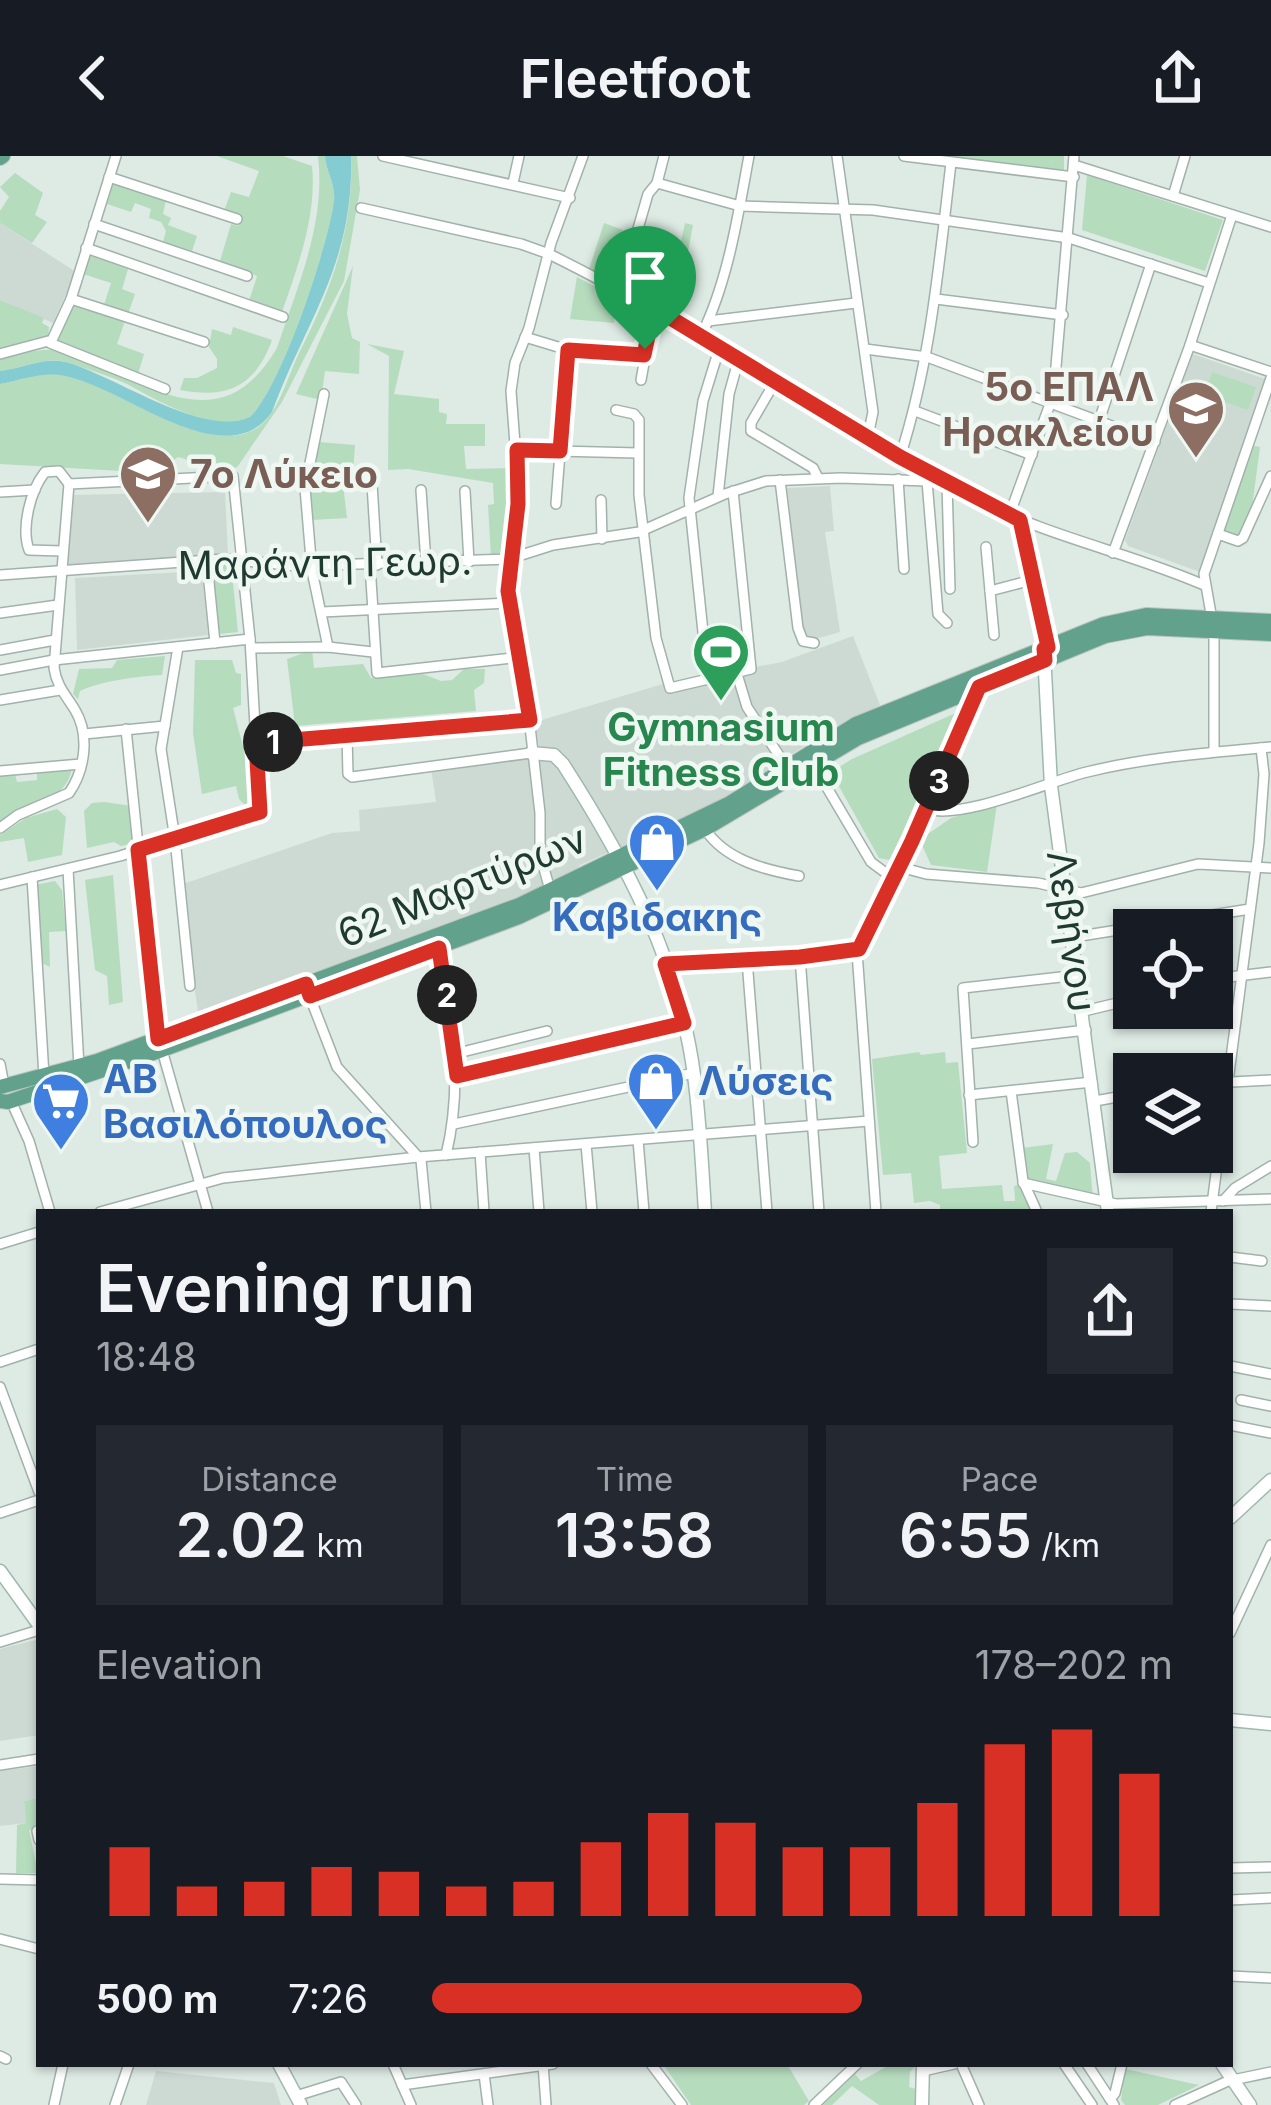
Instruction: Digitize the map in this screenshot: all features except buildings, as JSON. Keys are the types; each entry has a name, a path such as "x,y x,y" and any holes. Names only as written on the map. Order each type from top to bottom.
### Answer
{"main road":[{"name":"62 Μαρτύρων","path":"308,990 705,829 856,724 1122,618 1214,624 1271,634"},
{"name":"62 Μαρτύρων","path":"1214,624 1271,621"},
{"name":"62 Μαρτύρων","path":"4,1095 439,948 624,862 872,731 979,687 1046,652"},
{"name":"62 Μαρτύρων","path":"4,1095 44,1076 160,1044"}],"street":[{"path":"50,343 71,298 116,156"},
{"path":"383,156 570,198"},
{"path":"513,183 519,156"},
{"path":"550,890 540,854 540,813 522,656 509,603 509,559 518,504 511,391 516,358 583,156"},
{"path":"620,292 664,156"},
{"path":"701,335 740,206 748,156"},
{"path":"837,156 873,417 868,436"},
{"path":"904,156 951,163 1074,166 1271,227"},
{"path":"1173,196 1185,156"},
{"path":"896,454 915,411 927,357 951,163"},
{"path":"1046,652 1015,518 1050,404 1063,315 1074,166"},
{"path":"109,177 237,219"},
{"path":"657,183 740,206 842,207 1069,238 1209,283"},
{"path":"362,208 549,254 720,346 930,478 1015,518 1204,585"},
{"path":"1113,553 1232,215"},
{"path":"94,224 247,275"},
{"path":"86,248 284,317"},
{"path":"1099,422 1151,264"},
{"path":"71,298 204,342"},
{"path":"936,299 1063,315"},
{"path":"708,321 856,303"},
{"path":"641,380 654,308"},
{"path":"525,337 568,350 644,355"},
{"path":"0,354 50,343 165,389"},
{"path":"1190,345 1271,375 1204,585 1214,624 1214,750"},
{"path":"708,680 688,510 703,401 720,346"},
{"path":"865,349 927,357 1155,442"},
{"path":"556,504 568,350"},
{"path":"718,496 729,394 739,358"},
{"path":"776,380 751,431 813,468 818,478"},
{"path":"324,394 305,484 312,566 328,647"},
{"path":"616,410 637,416 644,531 657,644 668,687 750,670 734,490"},
{"path":"915,411 1032,455"},
{"path":"1256,427 1271,432"},
{"path":"517,450 638,452"},
{"path":"0,828 63,798 74,787 81,764 84,734 76,711 60,690 54,660 68,484 63,474 48,470 34,490 27,548 37,553 62,551"},
{"path":"0,885 138,850 260,812 233,476 68,484"},
{"path":"1218,534 1238,541 1244,538 1271,476"},
{"path":"898,478 904,569"},
{"path":"930,478 938,614 947,623"},
{"name":"Μαράντη Γεωρ.","path":"0,574 207,562 312,566 509,559 553,545 644,531 734,490 780,480 930,478"},
{"path":"780,480 798,628 803,641 814,643"},
{"path":"372,484 371,609 377,673 522,656"},
{"path":"947,484 950,589"},
{"path":"0,492 34,490"},
{"path":"421,490 426,563"},
{"path":"465,491 469,562"},
{"path":"601,500 602,539"},
{"path":"986,548 994,635"},
{"path":"207,562 215,643"},
{"path":"990,591 1032,580"},
{"path":"322,612 509,603"},
{"path":"0,613 58,605"},
{"path":"0,650 55,640"},
{"path":"0,670 215,643 373,652"},
{"path":"178,647 161,749 190,986"},
{"name":"Λεβήνου","path":"1046,652 1051,786 1107,1208"},
{"path":"737,674 747,707 789,772"},
{"path":"876,1209 857,952 927,809 979,687"},
{"path":"0,700 60,690"},
{"path":"256,743 530,720"},
{"path":"84,734 165,726"},
{"path":"126,729 160,1044 207,1209"},
{"path":"347,736 348,774 352,776 531,753 544,752 560,760 624,862 665,964 694,1073 705,1209"},
{"path":"927,809 947,811 1051,786 1089,771 1214,750 1266,747 1268,774 1231,1053"},
{"path":"0,771 81,764"},
{"path":"813,764 871,862 894,879"},
{"path":"705,829 736,857 800,876"},
{"path":"900,867 1084,893 1198,864 1271,868"},
{"path":"68,869 79,1067"},
{"path":"32,878 44,1076"},
{"path":"1074,937 1250,909"},
{"path":"439,948 457,1076 454,1124 446,1155"},
{"path":"665,964 857,952"},
{"path":"800,957 819,1209"},
{"path":"747,960 767,1209"},
{"path":"1233,975 1271,972"},
{"path":"973,1142 963,988 1079,975"},
{"path":"308,990 337,1067 422,1164 426,1209"},
{"path":"1084,1011 1113,1004"},
{"path":"457,1076 684,1023"},
{"path":"968,1044 1086,1030"},
{"path":"454,1054 547,1031"},
{"path":"0,1064 4,1095 23,1126 49,1209"},
{"path":"454,1124 694,1073"},
{"path":"1233,1082 1271,1080"},
{"path":"969,1095 1092,1082"},
{"path":"1011,1090 1023,1183 1036,1209"},
{"path":"1095,1101 1113,1098"},
{"path":"110,1209 199,1181 418,1157 869,1121"},
{"path":"638,1140 644,1209"},
{"path":"586,1144 592,1209"},
{"path":"534,1148 539,1209"},
{"path":"480,1152 484,1209"},
{"path":"1215,1204 1271,1166"},
{"path":"1215,1204 1218,1173"},
{"path":"1023,1183 1107,1208 1271,1199"},
{"path":"0,1244 36,1233"},
{"path":"1233,1258 1262,1261"},
{"path":"1233,1304 1271,1306"},
{"path":"0,1362 36,1350"},
{"path":"1233,1367 1271,1374"},
{"path":"0,1387 36,1488"},
{"path":"1241,1400 1271,1406"},
{"path":"1233,1425 1271,1433"},
{"path":"1233,1515 1271,1480"},
{"path":"0,1513 36,1497"},
{"path":"1233,1627 1271,1546"},
{"path":"0,1570 36,1623"},
{"path":"0,1642 36,1628"},
{"path":"1233,1720 1271,1724"},
{"path":"0,1765 36,1759"},
{"path":"1233,1868 1271,1867"},
{"path":"0,1879 36,1880"},
{"path":"1233,1900 1271,1898"},
{"path":"0,1939 36,1948"},
{"path":"1233,1976 1270,1978 1271,1992"},
{"path":"54,2105 62,2067"},
{"path":"115,2105 128,2067"},
{"path":"281,2067 299,2100 341,2082 356,2105"},
{"path":"394,2067 411,2105"},
{"path":"402,2085 530,2067"},
{"path":"543,2067 546,2105"},
{"path":"653,2067 682,2105"},
{"path":"814,2105 850,2067"},
{"path":"960,2067 979,2105"},
{"path":"1066,2067 1092,2105"},
{"path":"1089,2067 1112,2102"},
{"path":"1112,2102 1121,2067"},
{"path":"1224,2067 1250,2105"},
{"path":"922,2105 923,2068"},
{"path":"1175,2105 1232,2079 1271,2072"},
{"path":"484,2074 488,2105"}],"shaded area":[{"path":"0,223 76,272 53,323 0,300"},
{"name":"5ο ΕΠΑΛ Ηρακλείου","path":"1193,354 1265,379 1200,572 1128,546 1125,540"},
{"path":"830,486 834,531 825,532 840,632 812,640 804,635 787,488"},
{"name":"7o Λύκειο","path":"225,492 228,554 68,567 70,495"},
{"path":"202,571 208,635 77,650 75,578"},
{"path":"853,636 880,705 813,740 725,799 580,865 562,882 199,1019 180,885 332,833 360,831 359,810 436,802 431,768 540,753 535,722 663,684 668,693 752,672 755,667"},
{"path":"36,1640 36,1735 0,1741 0,1649"},
{"path":"36,1766 36,1799 24,1801 26,1823 0,1826 0,1771"},
{"path":"156,2071 274,2083 281,2105 146,2105"}],"green space":[{"path":"217,156 283,156 312,166 309,222 282,312 249,301 257,276 220,261 231,224 238,226 240,217 224,211 231,192 249,197 259,171"},
{"path":"318,156 325,156 334,195 323,249 289,347 250,417 203,419 121,381 65,362 0,371 0,359 56,350 174,396 197,400 239,390 277,348 293,301 314,230"},
{"path":"351,156 357,156 360,190 344,281 282,402 238,466 216,472 178,457 156,473 0,464 0,384 40,375 85,381 164,419 219,435 242,434 262,424 279,400 331,281 349,207"},
{"path":"935,156 1064,156 1064,174"},
{"path":"15,173 43,193 35,215 47,222 32,243 0,223 0,211 9,197 0,187"},
{"path":"1087,175 1223,220 1205,271 1082,230"},
{"path":"113,184 166,200 163,214 171,218 168,225 197,236 192,251 163,242 166,231 161,222 149,218 151,209 135,203 131,212 107,204"},
{"path":"604,223 623,230 621,253 627,256 619,284 589,269"},
{"path":"685,223 693,225 681,310 676,312 668,308 674,267 645,259 649,239 680,246"},
{"path":"89,255 128,269 122,289 135,294 128,314 104,305 111,283 83,274"},
{"path":"353,266 347,314 352,338 360,342 359,374 325,371 321,400 296,394"},
{"path":"577,277 617,298 614,323 570,319"},
{"path":"0,300 44,318 48,338 0,349"},
{"path":"73,302 125,321 117,344 144,354 137,377 57,342"},
{"path":"233,327 272,340 257,369 225,391 180,390 184,378 197,378 217,368 209,347 212,329 231,335"},
{"path":"367,344 404,351 394,394 439,399 439,412 447,414 446,424 485,424 485,446 464,446 466,469 512,468 512,521 504,555 491,557 488,505 494,504 493,483 388,470 389,356"},
{"path":"1212,372 1256,387 1248,410 1204,395"},
{"path":"319,442 355,445 353,474 342,476 347,518 312,520 309,485"},
{"path":"1254,446 1260,447 1251,515 1238,535 1223,530"},
{"path":"231,564 238,632 219,634 212,566"},
{"path":"312,650 314,668 363,664 371,678 423,674 441,681 452,680 464,669 485,669 484,683 474,690 476,711 295,726 287,659"},
{"path":"165,656 162,675 98,684 80,691 78,699 73,694 79,669 112,668 117,660"},
{"path":"195,660 232,660 236,673 241,674 241,705 233,708 246,758 248,808 236,786 202,794 193,733"},
{"path":"958,712 894,855 889,860 879,858 831,772"},
{"path":"72,767 55,795 0,822 0,772 14,770 17,782 37,780 37,771"},
{"path":"92,803 132,806 135,843 87,848 84,811"},
{"path":"997,804 987,872 931,865 922,845 925,836 951,818"},
{"path":"57,809 66,817 62,855 28,862 24,838 0,842 0,835 26,818"},
{"path":"113,875 123,1002 109,1005 107,976 95,970 85,880"},
{"path":"55,881 62,890 66,931 49,932 50,967 42,963 35,885"},
{"path":"945,1052 946,1063 958,1062 967,1153 939,1156 942,1189 1002,1185 1004,1201 1015,1201 1014,1186 1018,1185 1030,1209 940,1209 930,1201 914,1203 911,1173 883,1175 872,1059"},
{"path":"1053,1144 1046,1179 1056,1181 1065,1153 1077,1152 1090,1163 1093,1199 1027,1181 1022,1148"},
{"path":"36,1799 36,1828 29,1830 36,1873 16,1873 17,1825 26,1823 24,1801"},
{"path":"665,2067 789,2067 809,2101 804,2105 691,2105"},
{"path":"886,2067 914,2067 909,2087 916,2089 916,2105 879,2105 852,2086 832,2105 823,2105 855,2074 861,2081"},
{"path":"1125,2069 1199,2085 1158,2105 1125,2105 1121,2100"}],"water":[{"path":"325,156 351,156 350,194 337,260 272,412 252,430 228,436 201,432 65,376 41,375 0,384 0,371 65,362 183,412 231,421 250,417 289,347 323,249 334,195"}],"place":[{"name":"5ο ΕΠΑΛ Ηρακλείου","path":"1196,460"},
{"name":"7o Λύκειο","path":"148,525"},
{"name":"Gymnasium Fitness Club","path":"721,703"},
{"name":"Καβιδακης","path":"657,893"},
{"name":"Λύσεις","path":"656,1132"},
{"name":"ΑΒ Βασιλόπουλος","path":"61,1152"}],"route":[{"path":"654,308 900,457 1020,520 1048,647 1045,660 979,687 857,952 665,964 684,1023 457,1076 439,948 310,996 306,984 158,1039 138,850 260,812 256,743 530,720 508,591 518,504 517,450 560,451 568,350 644,355 645,349 654,308"}]}
